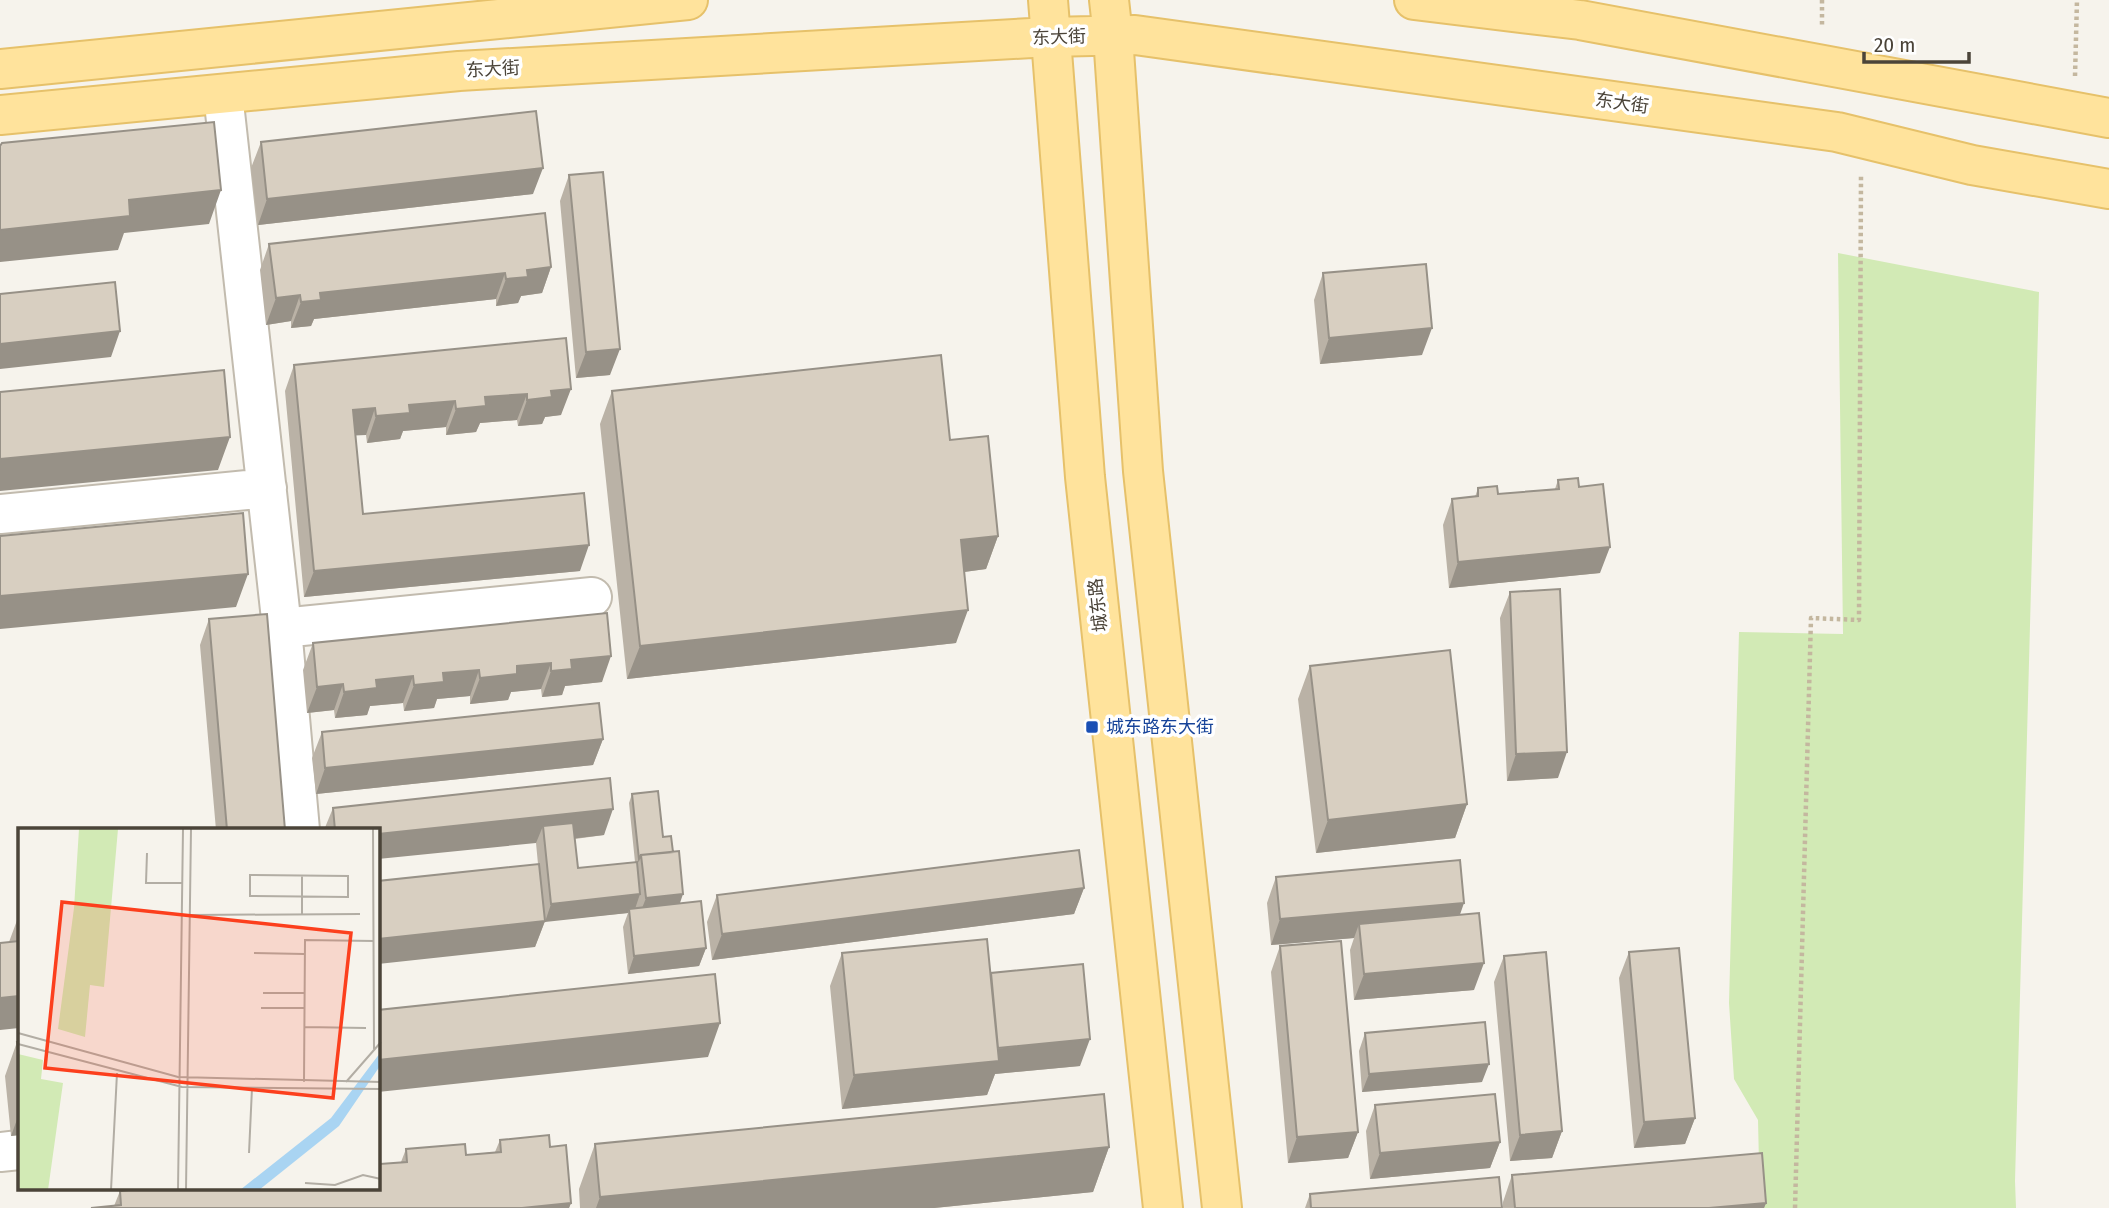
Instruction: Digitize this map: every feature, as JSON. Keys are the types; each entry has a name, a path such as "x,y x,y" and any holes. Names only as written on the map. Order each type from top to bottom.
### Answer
{"main road":[{"path":"0,69 590,5 688,0"},
{"name":"城东路","path":"1048,0 1085,477 1163,1208"},
{"path":"1414,0 1580,10 2092,115"},
{"path":"1111,18 1143,471 1222,1208"},
{"name":"东大街","path":"0,115 459,71 1049,37 1111,18 1135,35 1838,132 1972,165 2109,189"}],"lane":[{"path":"223,94 282,628 300,828"},
{"path":"0,514 267,488"},
{"path":"282,628 593,597"},
{"path":"292,737 332,733"},
{"path":"0,1152 18,1150"}],"path":[{"path":"2077,0 2092,115"},
{"path":"1795,1208 1811,618 1859,620 1861,138"}],"green space":[{"path":"1838,253 2039,292 2016,1208 1760,1208 1758,1120 1734,1079 1729,1003 1739,632 1843,634"}],"building":[{"path":"536,111 543,168 267,199 261,142"},
{"path":"214,122 221,190 129,200 130,216 0,230 2,143"},
{"path":"603,172 620,349 586,352 569,175"},
{"path":"545,213 551,267 527,270 528,277 506,279 505,273 320,293 321,300 301,302 300,295 276,298 269,244"},
{"path":"1426,264 1432,328 1329,338 1323,273"},
{"path":"115,282 120,331 0,344 0,294"},
{"path":"566,338 571,389 551,391 552,397 527,400 527,394 485,397 486,406 456,409 455,401 409,405 410,413 376,416 375,408 353,410 363,514 584,493 589,545 314,571 294,365"},
{"path":"941,355 950,440 988,436 998,536 961,540 968,610 640,646 612,391"},
{"path":"224,370 230,437 0,459 0,392"},
{"path":"1578,478 1579,487 1603,484 1610,547 1458,562 1452,499 1478,496 1478,488 1497,486 1498,494 1559,489 1558,480"},
{"path":"243,513 248,574 0,596 0,536"},
{"path":"1560,589 1567,752 1516,754 1510,592"},
{"path":"607,613 611,656 571,660 572,669 551,671 551,663 517,666 517,674 480,678 479,670 443,673 444,682 414,685 413,676 376,680 377,688 344,692 343,684 317,687 313,643"},
{"path":"267,614 285,828 227,828 209,619"},
{"path":"1450,650 1467,804 1328,820 1310,666"},
{"path":"599,703 603,739 325,768 322,732"},
{"path":"610,778 613,809 380,834 380,828 335,828 333,808"},
{"path":"658,791 663,837 671,836 673,852 641,855 639,859 632,794"},
{"path":"573,823 578,868 637,862 640,894 551,904 543,826"},
{"path":"1079,850 1084,888 722,934 717,895"},
{"path":"679,851 683,894 646,898 641,855"},
{"path":"1460,860 1464,903 1280,919 1276,877"},
{"path":"539,864 545,921 380,939 380,881"},
{"path":"701,901 706,948 634,956 629,909"},
{"path":"1479,913 1484,963 1364,974 1359,924"},
{"path":"987,939 999,1061 854,1075 842,953"},
{"path":"18,941 18,996 0,998 0,943"},
{"path":"1341,941 1358,1132 1297,1137 1280,946"},
{"path":"1679,948 1695,1118 1644,1122 1629,952"},
{"path":"1546,952 1562,1131 1520,1135 1504,956"},
{"path":"1083,964 1090,1039 998,1048 991,973"},
{"path":"715,974 720,1023 380,1060 380,1010"},
{"path":"1485,1022 1489,1064 1369,1074 1365,1033"},
{"path":"1104,1094 1109,1147 600,1197 595,1144"},
{"path":"1495,1094 1500,1142 1380,1153 1375,1105"},
{"path":"549,1135 550,1147 566,1145 571,1203 522,1208 91,1208 121,1205 120,1191 128,1190 380,1190 380,1164 407,1162 406,1149 465,1144 466,1155 501,1152 500,1140"},
{"path":"1762,1153 1766,1203 1709,1208 1515,1208 1512,1175"},
{"path":"1499,1177 1502,1208 1311,1208 1310,1194"}],"place":[{"name":"城东路东大街","path":"1092,727"}]}
